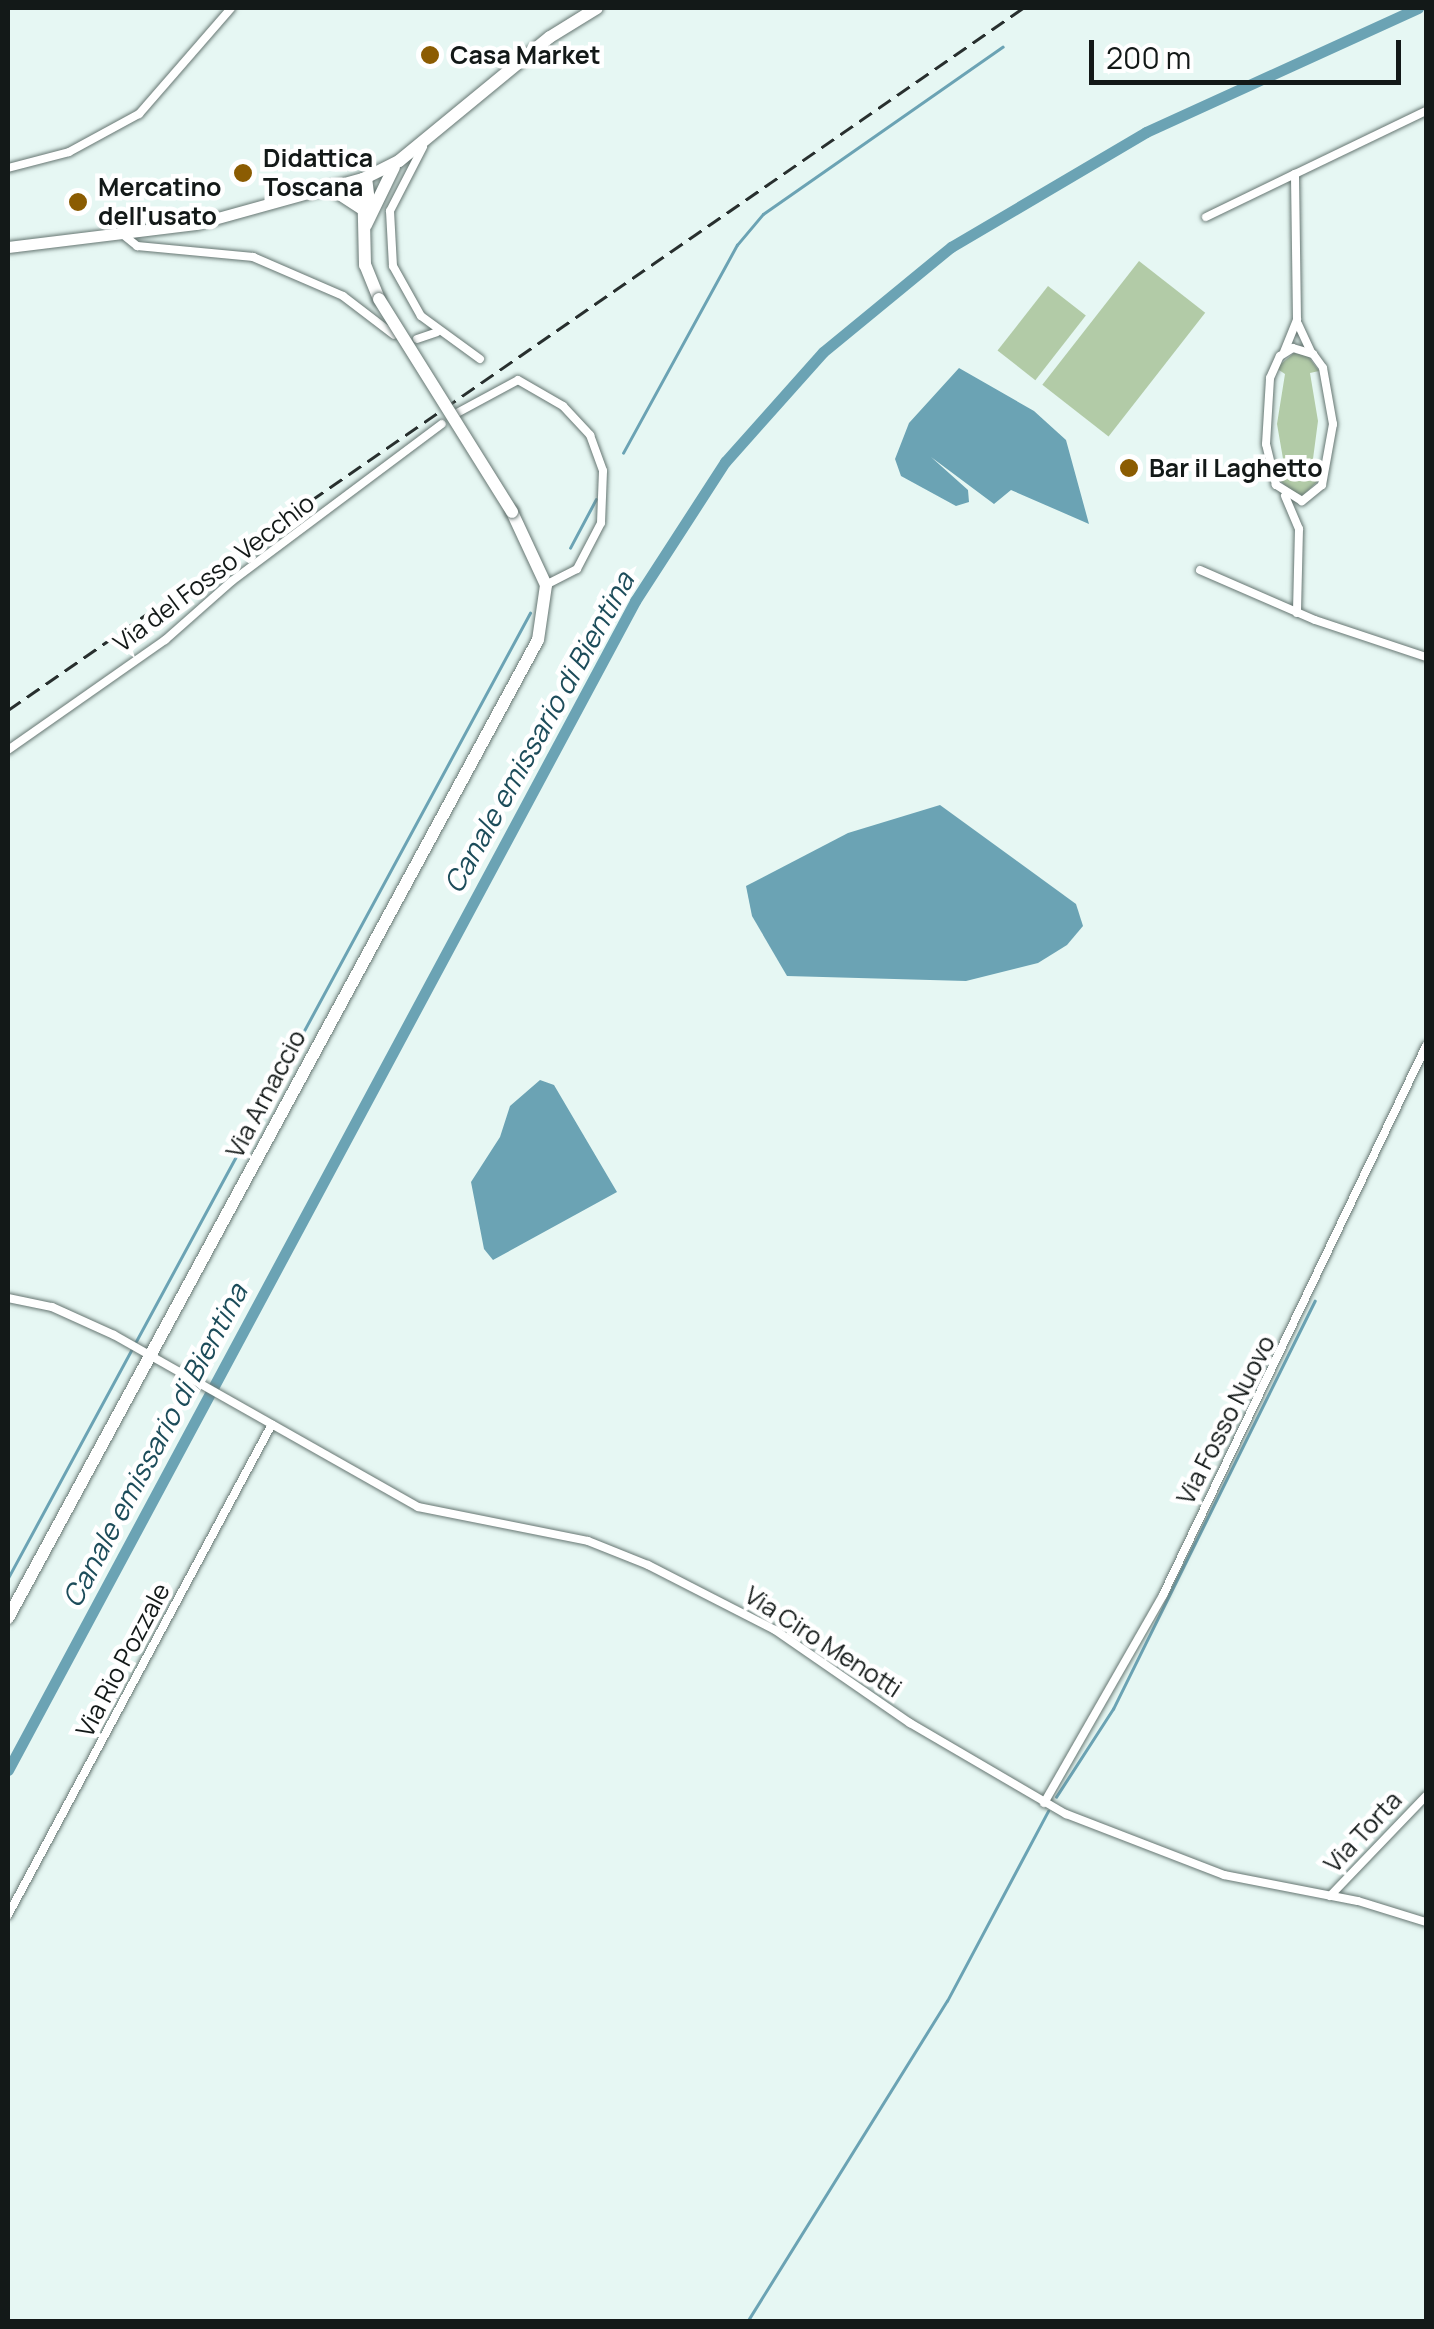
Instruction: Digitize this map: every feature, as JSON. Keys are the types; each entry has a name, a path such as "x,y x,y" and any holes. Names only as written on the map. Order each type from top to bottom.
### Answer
{"main road":[{"path":"8,247 196,224 366,177 399,161 540,44 597,8"},
{"path":"366,210 399,161"},
{"path":"366,177 365,264 378,299 512,512 546,585"},
{"path":"331,189 366,210"},
{"name":"Via Arnaccio","path":"8,1618 144,1353 534,648 546,585"}],"street":[{"path":"8,168 69,152 138,114 231,8"},
{"path":"1206,218 1426,111"},
{"path":"432,135 398,190 388,233 401,286 437,332 480,358"},
{"path":"1295,174 1297,320 1270,378 1265,424 1270,470 1299,529"},
{"path":"120,233 137,246 254,257 344,296 394,335"},
{"path":"1296,613 1299,529 1309,500 1326,476 1333,424 1326,377 1297,320"},
{"path":"417,340 437,332"},
{"path":"1284,352 1312,354"},
{"path":"457,413 510,381 525,383 586,428 604,481 604,512 586,556 566,580 546,585"},
{"name":"Via del Fosso Vecchio","path":"8,750 165,640 232,581 442,424"},
{"path":"1284,494 1309,500"},
{"path":"1200,570 1296,613 1426,656"},
{"name":"Via Fosso Nuovo","path":"1044,1803 1163,1595 1426,1046"},
{"name":"Via Ciro Menotti","path":"8,1298 52,1307 128,1343 418,1507 588,1541 740,1610 1044,1803 1208,1870 1330,1896 1426,1922"},
{"name":"Via Rio Pozzale","path":"8,1915 272,1424"},
{"name":"Via Torta","path":"1330,1896 1426,1796"}],"green space":[{"path":"1139,261 1205,313 1109,436 1042,385"},
{"path":"1048,286 1086,316 1035,380 998,351"},
{"path":"1294,353 1308,356 1319,371 1310,373 1318,421 1311,474 1319,480 1303,495 1293,494 1277,477 1286,476 1277,424 1285,374 1276,368"}],"water":[{"path":"959,368 1034,411 1066,440 1089,524 1011,490 994,504 931,457 968,490 969,502 956,506 901,476 895,459 909,423"},
{"path":"940,805 1076,904 1083,926 1067,945 1038,963 966,981 787,976 752,916 746,886 848,833"},
{"path":"540,1080 554,1085 617,1192 493,1260 484,1249 471,1182 500,1137 510,1106"}],"waterway":[{"name":"Canale emissario di Bientina","path":"8,1770 635,601 725,462 823,352 951,247 1146,132 1418,8"},
{"path":"623,453 737,245 763,214 1002,47"},
{"path":"570,548 596,499"},
{"path":"8,1578 530,613"},
{"path":"1056,1797 1113,1709 1315,1301"},
{"path":"747,2322 947,2001 1048,1811"}],"railway":[{"path":"8,710 1023,8"}],"place":[{"name":"Casa Market","path":"430,55"},
{"name":"Didattica Toscana","path":"243,173"},
{"name":"Mercatino dell'usato","path":"78,202"},
{"name":"Bar il Laghetto","path":"1129,468"}]}
